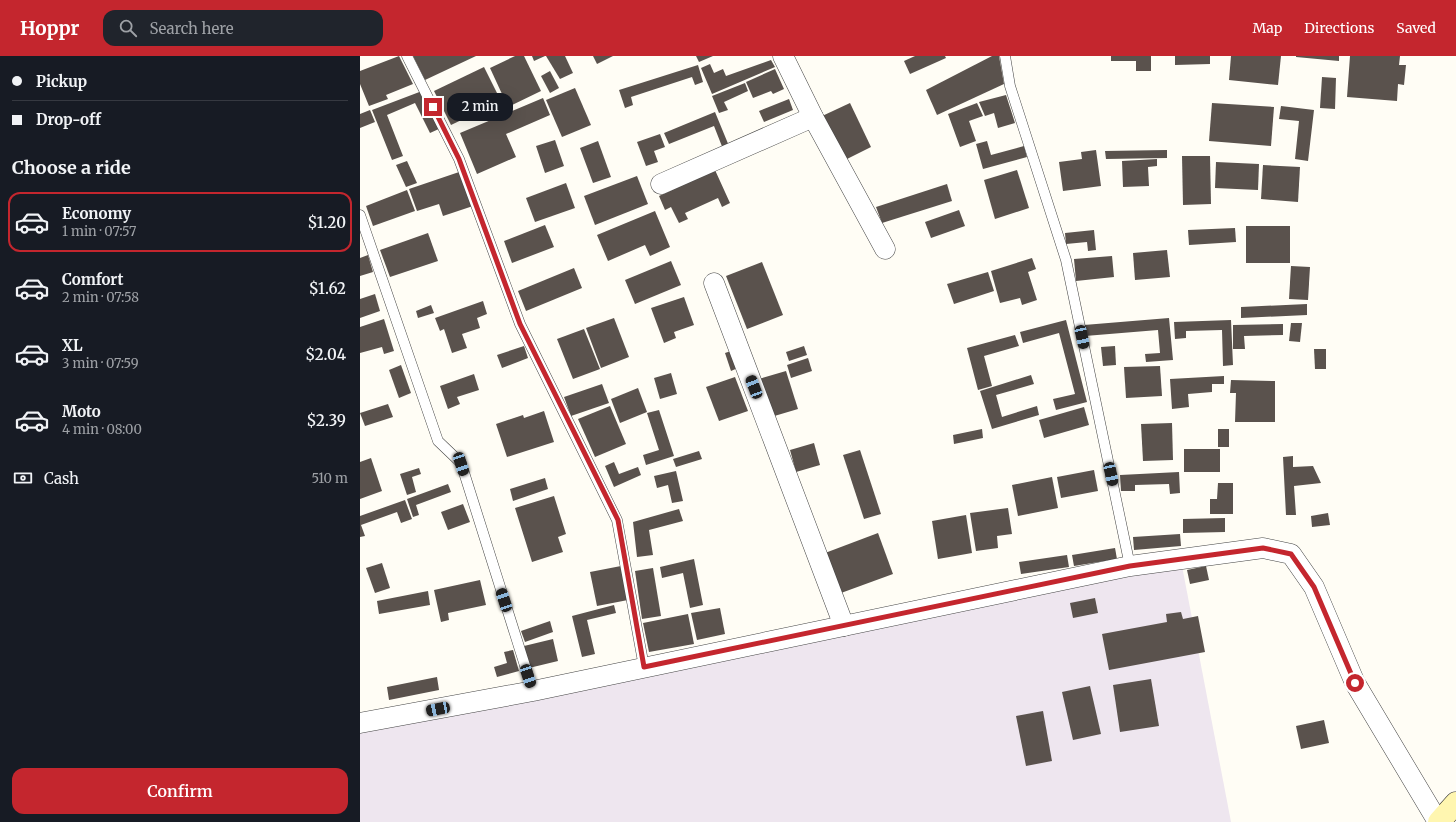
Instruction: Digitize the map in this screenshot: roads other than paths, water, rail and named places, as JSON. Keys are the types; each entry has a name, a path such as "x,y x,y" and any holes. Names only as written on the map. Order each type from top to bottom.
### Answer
{"street":[{"path":"784,56 813,117 885,249"},
{"path":"661,184 813,117"},
{"path":"714,283 844,626"},
{"path":"360,723 532,691 1130,566 1263,548 1291,554 1314,587 1355,683 1438,822 1456,803"}],"lane":[{"path":"407,56 459,159 520,324 618,520 644,667"},
{"path":"1005,56 1010,86 1066,260 1130,566"},
{"path":"360,215 438,441 461,464 532,691"}]}
